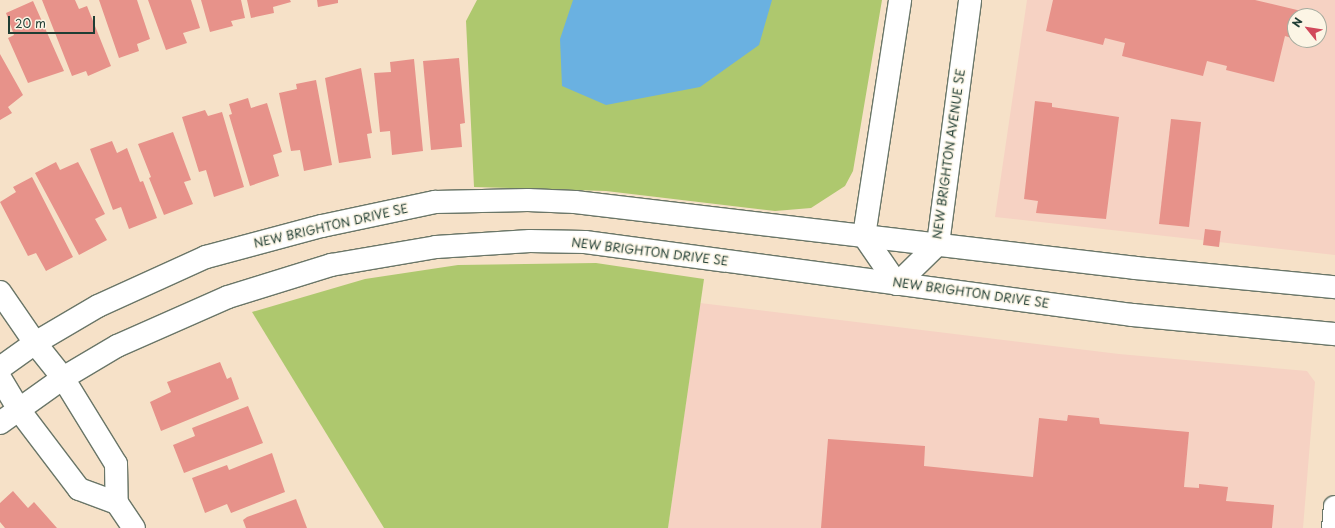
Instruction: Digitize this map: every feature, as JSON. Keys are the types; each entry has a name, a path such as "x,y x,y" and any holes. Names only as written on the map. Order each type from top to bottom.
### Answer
{"street":[{"path":"897,284 864,236 900,0"},
{"name":"NEW BRIGHTON AVENUE SE","path":"897,284 938,244 970,0"},
{"name":"NEW BRIGHTON DRIVE SE","path":"0,368 35,343 98,306 206,257 322,226 435,202 528,200 575,202 1136,268 1335,287"},
{"name":"NEW BRIGHTON DRIVE SE","path":"0,423 63,378 117,346 228,297 331,266 436,247 530,240 585,242 1133,315 1335,334"},
{"path":"0,292 35,343 63,378 116,464 117,503 134,528"},
{"path":"0,378 19,410 79,489 117,503"},
{"path":"1333,528 1335,506"}],"shaded area":[{"path":"1027,0 1335,0 1335,255 995,217"},
{"path":"700,303 1119,354 1307,371 1315,382 1303,528 668,528"}],"green space":[{"path":"477,0 882,0 853,171 845,186 811,208 775,211 606,191 474,187 466,21"},
{"path":"596,263 704,279 668,528 384,528 252,312 365,279 458,265"}],"water":[{"path":"573,0 772,0 759,45 700,87 606,105 562,86 560,39"}],"building":[{"path":"42,0 75,0 79,9 87,6 111,66 88,76 86,71 72,76"},
{"path":"99,0 137,0 150,39 137,44 139,51 119,58"},
{"path":"148,0 191,0 200,28 183,33 187,43 166,50"},
{"path":"201,0 241,0 245,18 231,21 233,26 210,32"},
{"path":"247,0 290,0 291,2 273,7 274,13 251,18"},
{"path":"317,0 338,0 338,3 318,7"},
{"path":"1053,0 1255,0 1289,8 1287,8 1287,37 1285,36 1274,82 1226,70 1227,66 1207,61 1203,76 1122,56 1125,43 1105,38 1103,45 1046,31"},
{"path":"33,1 64,71 28,83 8,38 14,35 6,13"},
{"path":"0,54 23,95 8,107 12,113 0,120"},
{"path":"459,58 465,123 460,124 462,147 431,150 423,61"},
{"path":"414,59 423,151 392,155 390,131 380,132 374,73 391,72 390,62"},
{"path":"361,68 372,133 367,134 371,158 339,163 325,78"},
{"path":"316,80 332,165 304,171 300,150 291,151 279,93 297,89 296,84"},
{"path":"248,98 251,108 267,103 282,152 273,155 279,176 250,186 229,115 232,114 229,104"},
{"path":"1035,101 1052,103 1052,107 1119,117 1106,219 1036,213 1038,201 1024,199"},
{"path":"205,110 208,116 222,112 244,187 214,197 206,170 199,172 182,117"},
{"path":"1171,119 1201,122 1189,227 1159,224"},
{"path":"173,132 191,180 184,182 193,204 164,215 149,178 151,177 138,144"},
{"path":"112,141 117,153 127,148 140,182 143,181 157,218 129,229 121,207 113,210 90,149"},
{"path":"56,162 60,170 78,162 105,214 95,219 107,240 79,255 35,173"},
{"path":"32,177 73,257 46,271 36,253 28,256 0,202 16,192 13,187"},
{"path":"1205,229 1221,231 1219,247 1203,245"},
{"path":"220,362 227,379 231,377 239,399 161,431 150,402 171,392 167,382"},
{"path":"248,406 263,443 184,473 173,445 195,436 192,428"},
{"path":"1068,415 1099,418 1100,424 1189,432 1184,487 1199,488 1199,484 1228,487 1226,501 1274,505 1272,528 821,528 828,439 925,446 924,466 1033,477 1039,418 1067,421"},
{"path":"272,453 285,492 231,513 227,504 205,513 192,478 227,465 229,470"},
{"path":"13,491 28,508 34,502 57,528 5,528 0,522 0,503"},
{"path":"296,499 307,528 246,528 243,520 247,517"}]}
